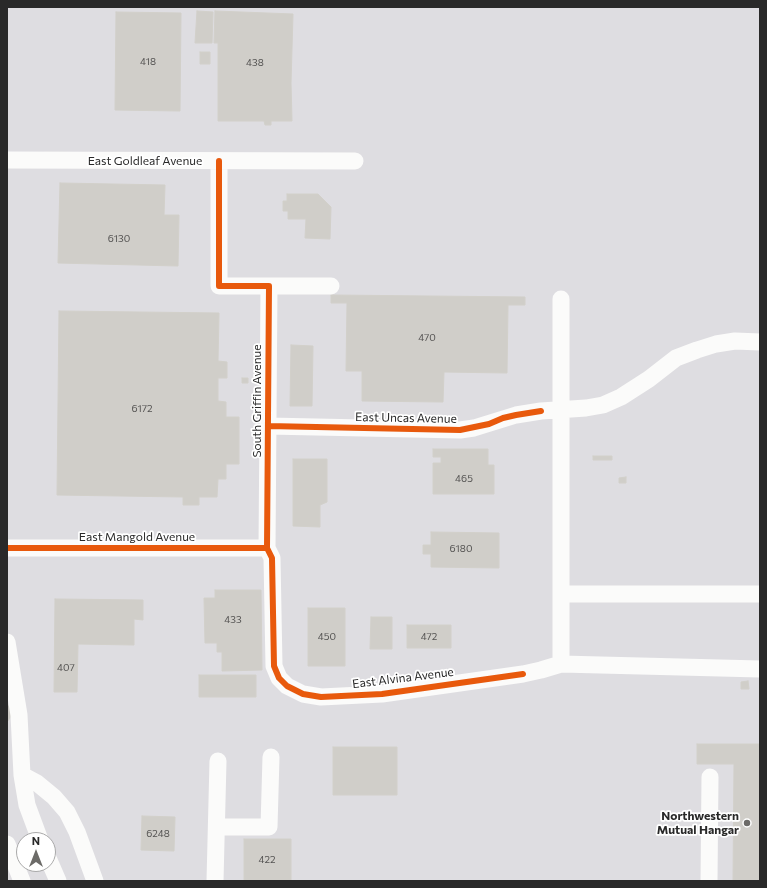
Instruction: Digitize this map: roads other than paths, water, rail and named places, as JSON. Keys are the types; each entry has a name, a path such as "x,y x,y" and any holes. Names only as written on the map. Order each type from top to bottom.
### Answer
{"street":[{"name":"East Goldleaf Avenue","path":"7,160 355,161"},
{"path":"219,161 219,286 331,286"},
{"name":"South Griffin Avenue","path":"269,286 267,548 272,558 274,666 279,678 287,686"},
{"path":"561,299 561,664"},
{"name":"East Uncas Avenue","path":"268,426 460,430 489,424 503,418 516,415 603,405 621,398 676,358 716,344 735,341 760,342"},
{"name":"East Mangold Avenue","path":"7,548 267,548"},
{"path":"561,594 760,594"},
{"path":"7,642 19,715 22,775 27,805 37,832"},
{"name":"East Alvina Avenue","path":"287,686 303,694 321,697 382,694 523,674 561,664 760,669"},
{"path":"216,827 269,827 271,757"},
{"path":"215,881 218,760"},
{"path":"22,775 37,783 54,797 67,812 77,832 95,881"},
{"path":"709,881 710,777"},
{"path":"7,844 22,881"}],"place":[{"name":"Northwestern Mutual Hangar","path":"747,823"}]}
